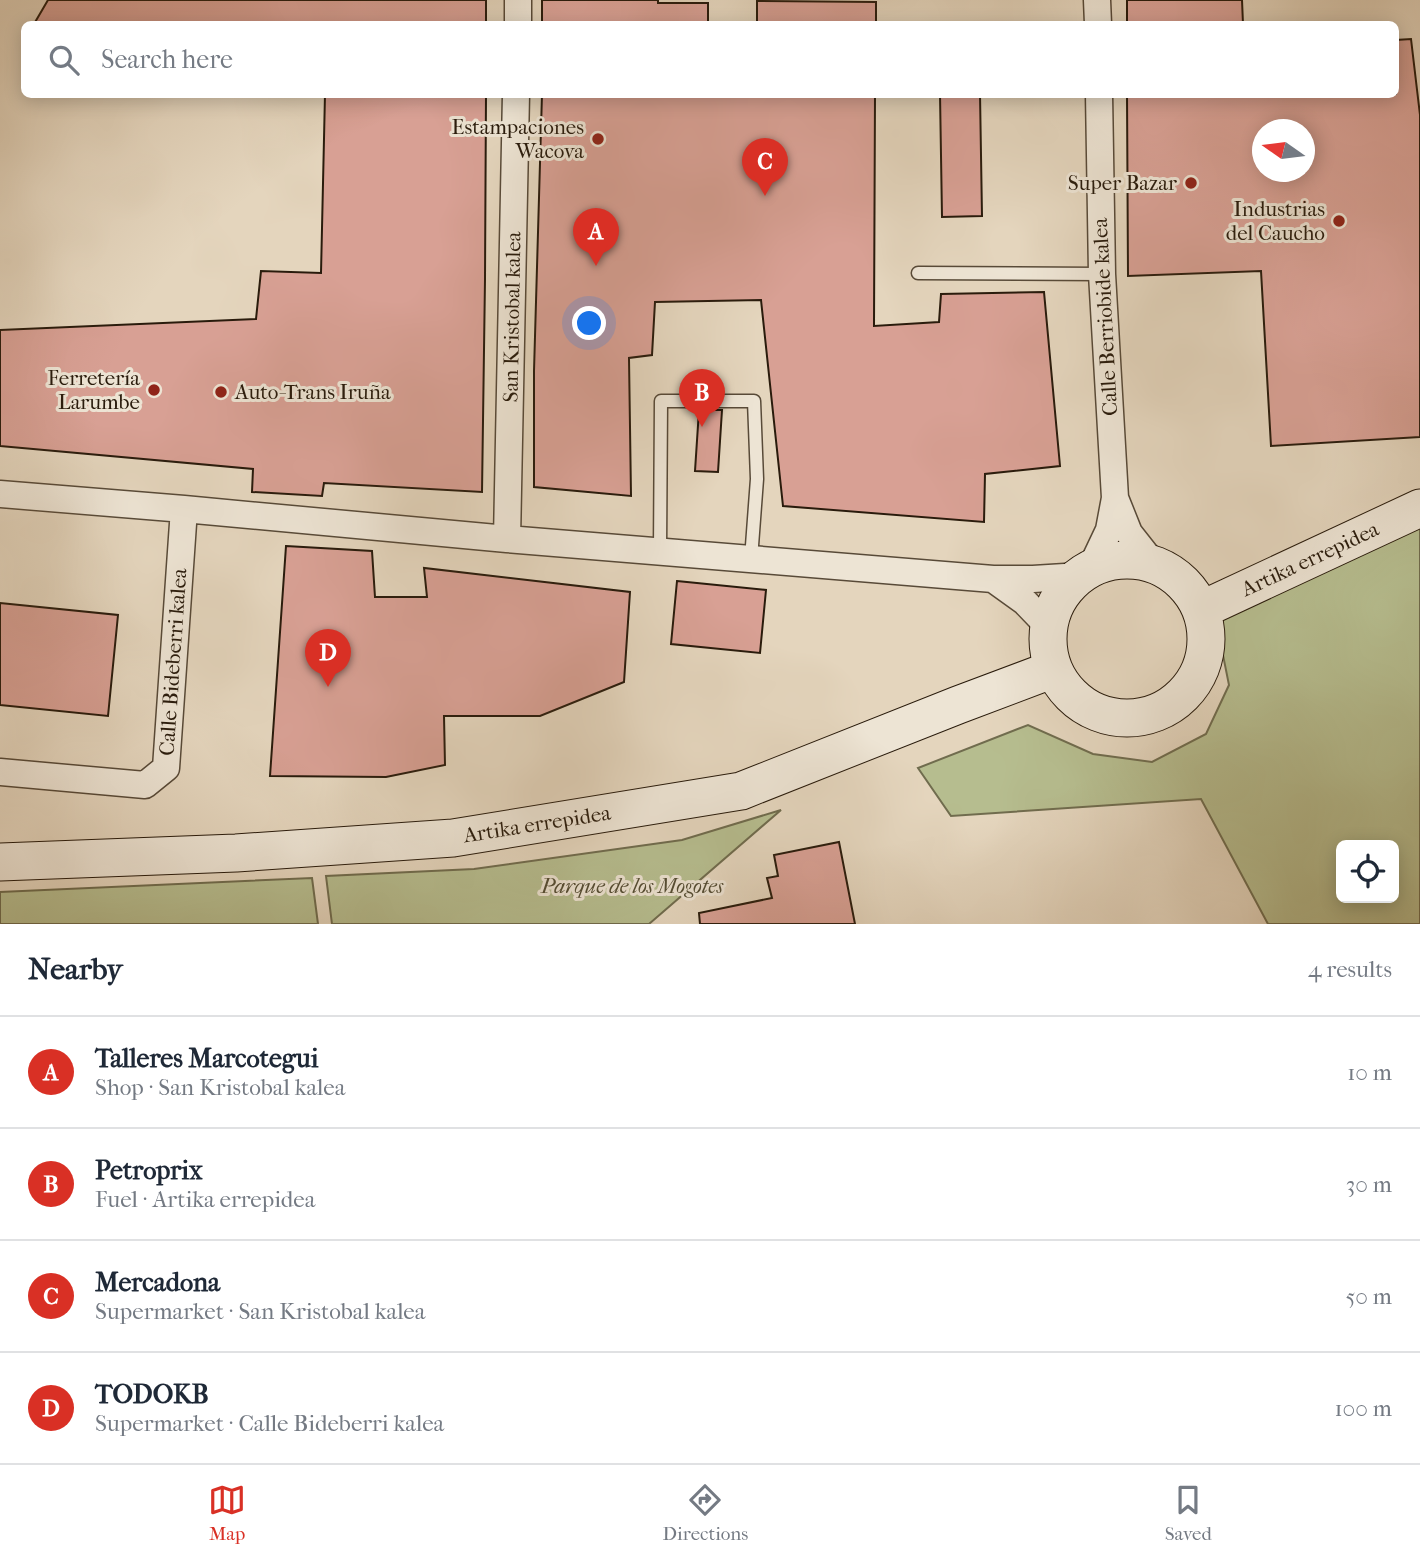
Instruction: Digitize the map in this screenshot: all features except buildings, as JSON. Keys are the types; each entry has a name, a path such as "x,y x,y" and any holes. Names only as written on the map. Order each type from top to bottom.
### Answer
{"street":[{"path":"517,21 518,0"},
{"path":"1097,0 1098,21"},
{"name":"San Kristobal kalea","path":"507,539 516,98"},
{"name":"Calle Berriobide kalea","path":"1086,572 1109,530 1115,498 1101,274 1099,98"},
{"path":"0,494 993,579 1033,579 1086,572 1116,560 1142,561 1167,570 1187,587 1200,610 1206,632 1204,654 1197,676 1183,694 1166,708 1144,717 1122,719 1100,714 1080,703 1051,670 1048,626 1055,606 1070,584 1086,572"},
{"name":"Calle Berriobide kalea","path":"1115,498 1129,533 1155,566"},
{"name":"Artika errepidea","path":"1200,610 1420,508"},
{"name":"Calle Bideberri kalea","path":"0,772 145,785 166,768 184,509"},
{"path":"993,579 1025,602 1048,626"},
{"name":"Artika errepidea","path":"0,862 236,853 453,838 741,791 1051,670"}],"lane":[{"path":"918,273 1101,274"},
{"path":"660,551 661,401 754,401 757,479 751,559"}],"green space":[{"path":"1420,508 1420,924 1268,924 1201,799 951,816 918,768 1028,725 1093,754 1152,762 1206,734 1229,685 1222,650 1198,610"},
{"name":"Parque de los Mogotes","path":"781,810 649,924 332,924 326,876 474,869 682,840"},
{"path":"312,878 318,924 0,924 0,892"}],"place":[{"name":"Estampaciones Wacova","path":"598,139"},
{"name":"Super Bazar","path":"1191,183"},
{"name":"Mercadona","path":"765,196"},
{"name":"Industrias del Caucho","path":"1339,221"},
{"name":"Talleres Marcotegui","path":"596,266"},
{"name":"Ferretería Larumbe","path":"154,390"},
{"name":"Auto-Trans Iruña","path":"221,392"},
{"name":"Petroprix","path":"702,427"},
{"name":"TODOKB","path":"328,687"}]}
